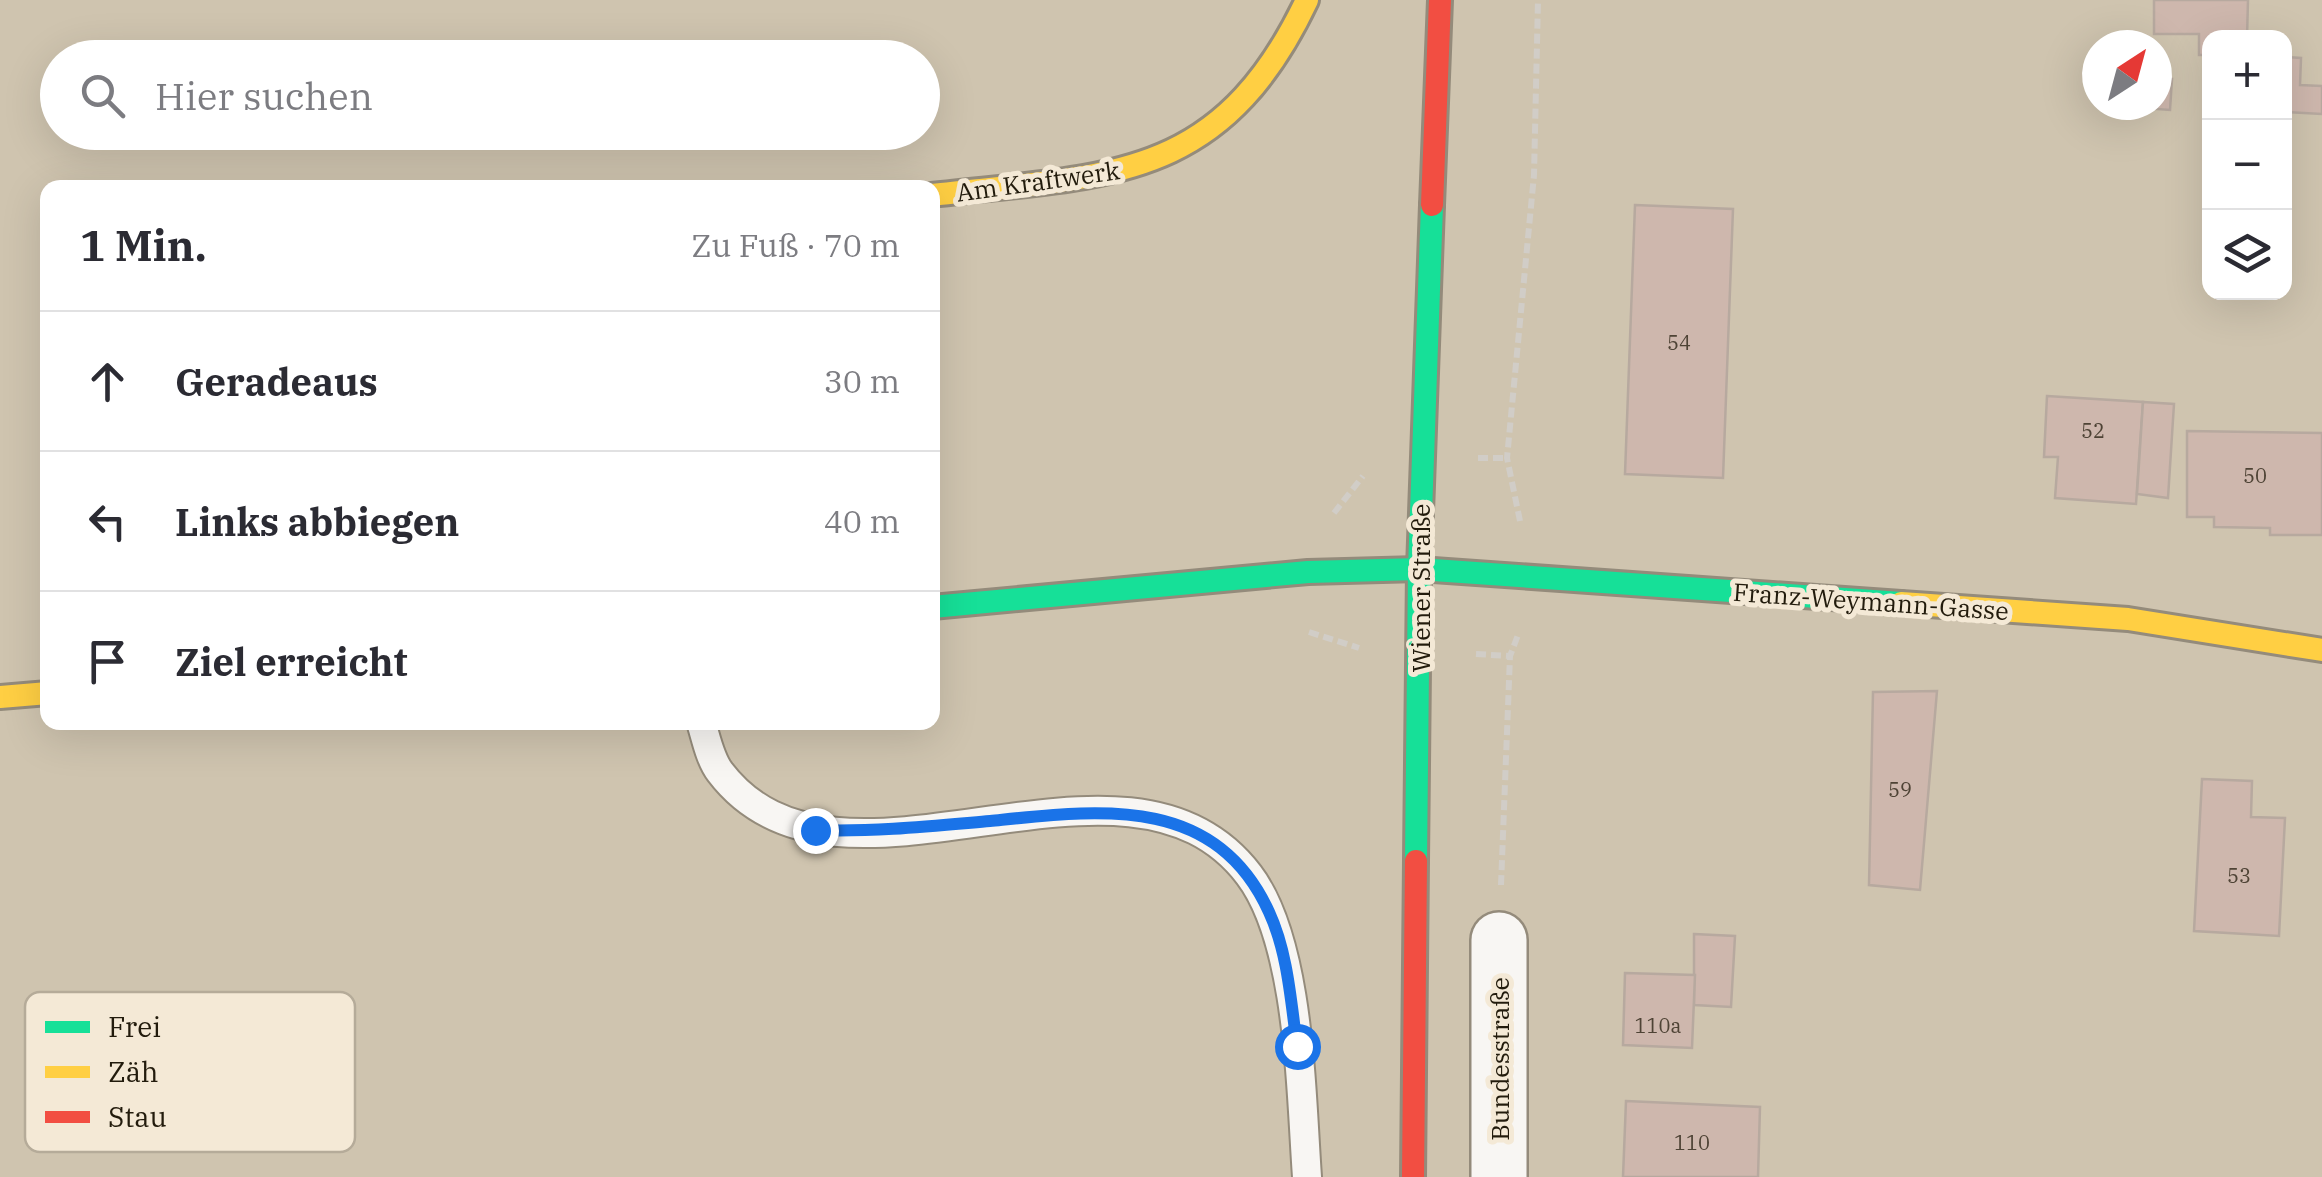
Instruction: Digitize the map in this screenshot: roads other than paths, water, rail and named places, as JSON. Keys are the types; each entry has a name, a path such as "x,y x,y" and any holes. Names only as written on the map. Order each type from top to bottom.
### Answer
{"street":[{"name":"Am Kraftwerk","path":"940,194 1121,172 1167,154 1234,109 1255,88 1279,57 1307,0"},
{"name":"Wiener Straße","path":"1413,1177 1418,569 1440,0"},
{"name":"Franz-Weymann-Gasse","path":"940,606 1308,572 1418,569 2128,620 2322,650"},
{"path":"0,698 40,694"},
{"name":"Bundesstraße","path":"1499,940 1499,1177"}],"lane":[{"path":"704,730 718,769 748,801 815,830 861,832 1081,811 1123,813 1162,819 1194,831 1223,850 1249,876 1271,915 1287,977 1307,1177"}]}
